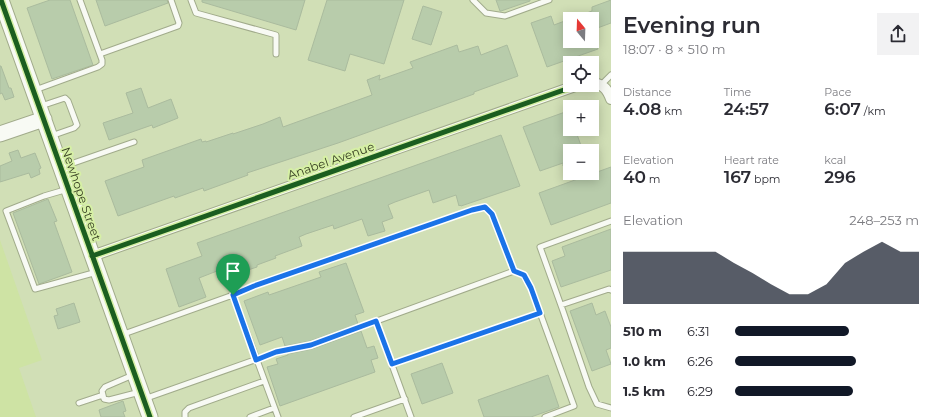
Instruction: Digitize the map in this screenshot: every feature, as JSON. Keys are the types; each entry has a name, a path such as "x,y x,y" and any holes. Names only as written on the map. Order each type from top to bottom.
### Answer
{"street":[{"name":"Newhope Street","path":"1,0 150,417"},
{"path":"599,85 609,94 611,100"},
{"name":"Anabel Avenue","path":"92,256 563,90"},
{"path":"0,134 42,113"}],"lane":[{"path":"34,90 101,65 103,61 80,0"},
{"path":"100,54 178,26 179,23 170,0"},
{"path":"191,0 196,13 276,35 276,54"},
{"path":"473,0 486,13 505,16 549,0"},
{"path":"599,82 611,75"},
{"path":"42,113 64,98 68,101 77,125 74,128 50,136"},
{"path":"61,167 134,142"},
{"path":"69,189 44,196 6,211 35,289 97,272"},
{"path":"120,335 269,281 472,210 485,207 492,214 514,271"},
{"path":"611,221 540,247 589,387 597,404 611,408"},
{"path":"134,374 105,387 102,391 104,399 109,400 142,396 256,360 276,352 311,345 514,271 524,275 531,288 574,406 545,417"},
{"path":"561,305 611,290"},
{"path":"233,295 278,417"},
{"path":"392,364 540,313"},
{"path":"376,321 411,417"},
{"path":"185,417 185,412 189,408 264,381"},
{"path":"79,403 103,395"},
{"path":"354,417 405,399"},
{"path":"250,417 274,408"}],"shaded area":[{"path":"0,240 42,360 19,368 36,417 0,417"}],"building":[{"path":"50,0 70,0 93,65 52,79 27,8"},
{"path":"96,0 167,0 168,3 105,26"},
{"path":"202,0 305,0 296,30 202,2"},
{"path":"327,0 404,0 384,64 350,54 345,71 308,60"},
{"path":"496,0 530,0 530,1 500,11"},
{"path":"611,0 611,23 599,27 599,12 589,12 592,11 592,7"},
{"path":"423,6 442,12 431,45 412,39"},
{"path":"551,16 554,25 563,22 563,48 598,49 578,56 563,56 563,61 547,67 531,23"},
{"path":"457,45 459,52 478,46 481,55 507,45 518,76 474,92 474,94 338,143 247,173 248,175 204,191 203,188 175,198 174,196 118,216 105,181 144,167 142,160 201,139 202,142 206,142 280,117 283,127 372,95 367,80 380,75 379,80 413,68 410,62"},
{"path":"0,66 14,97 5,100 2,93 0,94"},
{"path":"141,88 148,108 171,99 178,118 153,128 152,125 109,140 103,123 133,113 126,93"},
{"path":"563,113 563,136 578,136 580,144 563,144 563,163 540,171 523,127"},
{"path":"501,135 520,186 461,206 459,206 456,195 433,203 429,190 395,202 388,205 393,218 382,222 385,231 368,236 362,219 334,229 333,225 306,234 299,237 302,246 275,256 276,258 257,265 257,267 248,270 247,267 219,277 217,271 199,278 206,297 179,307 166,269 202,256 197,243"},
{"path":"18,150 21,158 35,153 41,168 39,169 40,174 31,178 29,173 0,182 0,166 12,161 9,153"},
{"path":"611,167 611,203 551,225 539,193 575,180 599,180 599,171"},
{"path":"48,199 57,221 54,222 72,272 39,284 13,213"},
{"path":"611,229 611,270 561,287 552,261 565,256 562,247"},
{"path":"346,263 364,312 355,315 358,324 310,341 285,346 282,337 260,345 244,301 268,292 269,295 321,277 319,272"},
{"path":"74,303 80,322 58,329 54,316 58,315 56,309"},
{"path":"592,303 596,315 605,311 611,327 611,348 606,350 611,364 592,371 570,311"},
{"path":"361,331 367,348 374,346 378,358 371,360 375,372 280,406 267,367 278,364 276,359 288,354 312,349"},
{"path":"442,363 453,393 422,404 411,374"},
{"path":"548,375 559,407 531,417 484,417 478,400"},
{"path":"123,401 126,411 123,412 125,417 101,417 99,410"}],"cycle path":[{"path":"1,0 150,417"},
{"path":"92,256 563,90"}],"route":[{"path":"485,207 492,214 514,271 524,275 531,288 540,313 392,364 376,321 311,345 276,352 256,360 233,295 308,267 472,210 485,207"}]}
